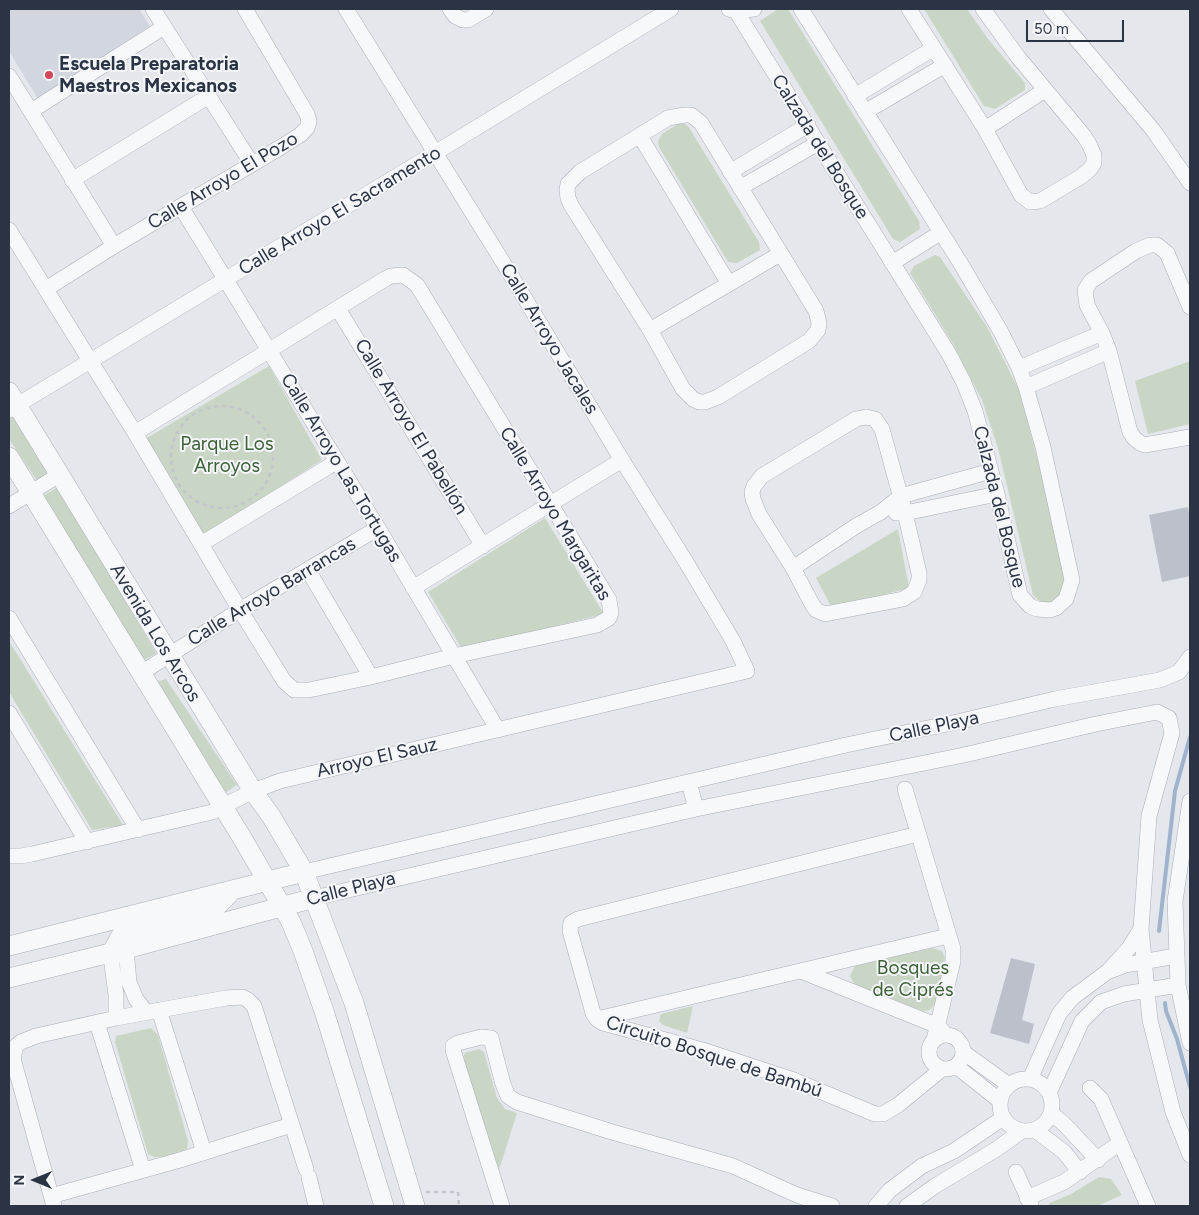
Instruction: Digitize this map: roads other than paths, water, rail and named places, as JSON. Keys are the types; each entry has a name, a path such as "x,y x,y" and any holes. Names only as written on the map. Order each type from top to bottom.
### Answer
{"street":[{"path":"154,9 252,164"},
{"name":"Calle Arroyo El Pozo","path":"46,289 114,246 300,135 307,128 308,114 245,9"},
{"name":"Calle Arroyo Jacales","path":"346,9 686,562 733,642 747,671"},
{"path":"450,9 455,16 463,20 468,20 486,9"},
{"name":"Calle Arroyo El Sacramento","path":"11,403 90,360 226,280 670,9"},
{"path":"732,10 754,9"},
{"name":"Calzada del Bosque","path":"732,10 808,125 949,354 964,383 975,411 997,494 1020,595 1030,606 1037,609 1050,610 1056,608 1066,598 1072,580 1045,456 1019,368 993,318 801,9"},
{"path":"909,9 985,129 1020,195 1030,202 1040,201 1090,169 1094,162 1092,150 1084,136 1013,51 983,9"},
{"path":"1052,9 1135,107 1174,158 1190,183"},
{"path":"31,111 164,27"},
{"path":"855,96 934,48"},
{"path":"865,112 945,65"},
{"path":"9,76 114,246"},
{"path":"985,129 1045,90"},
{"path":"72,180 208,96"},
{"path":"691,115 701,123 818,317 818,330 809,341 718,397 705,402 699,402 688,395 568,198 568,184 580,172 640,136 668,118 677,116 691,115"},
{"path":"730,172 808,125"},
{"path":"640,136 728,284"},
{"path":"740,188 818,143"},
{"name":"Calle Arroyo Las Tortugas","path":"181,207 378,528 498,730"},
{"name":"Calle Arroyo Margaritas","path":"9,230 135,433 240,610 284,681 294,690 309,690 371,677 597,624 609,618 611,613 609,600 417,285 403,275 391,276 135,433"},
{"path":"892,262 940,233"},
{"path":"1190,307 1167,253 1157,245 1150,245 1136,251 1086,286 1085,290 1087,304 1109,351 1130,432 1134,438 1145,445 1190,437"},
{"path":"650,330 780,254"},
{"name":"Calle Arroyo El Pabellón","path":"338,309 483,546"},
{"path":"1019,368 1102,333"},
{"path":"1026,387 1109,351"},
{"name":"Avenida Los Arcos","path":"11,403 59,475 304,872 354,1003 413,1199"},
{"path":"870,416 875,419 882,429 905,514 919,573 917,588 914,592 909,596 825,614 816,610 752,499 754,486 762,476 856,419 870,416"},
{"name":"Avenida Los Arcos","path":"9,457 283,907 303,951 322,1005 384,1206"},
{"path":"413,588 622,460"},
{"path":"201,544 336,462"},
{"path":"793,568 856,526 881,512 901,496 991,471"},
{"path":"9,506 59,475"},
{"path":"881,512 905,514 997,494"},
{"name":"Calle Arroyo Barrancas","path":"140,672 378,528"},
{"path":"308,570 371,677"},
{"path":"9,618 138,830"},
{"name":"Calle Playa","path":"9,946 232,891 268,880 689,782 1055,699 1160,680 1179,672 1190,657"},
{"name":"Arroyo El Sauz","path":"10,856 32,854 212,812 253,791 280,781 747,671"},
{"name":"Calle Playa","path":"9,978 314,898 696,809 964,755 1157,712 1169,718 1172,732 1149,816 1141,929"},
{"path":"9,713 87,842"},
{"path":"689,782 696,809"},
{"path":"905,789 953,949 953,960 939,1034 929,1050 1000,1101"},
{"path":"1190,801 1175,901 1178,985 1190,1043"},
{"name":"Circuito Bosque de Bambú","path":"918,834 578,918 571,923 570,931 593,1013 603,1023 706,1051 791,1079 875,1114 884,1114 925,1083 930,1072 948,1062"},
{"path":"116,1018 116,995 112,965 119,950 120,937 125,933 210,910 232,891"},
{"path":"1141,929 1150,1020 1173,1112 1190,1154"},
{"path":"1107,972 1129,948 1141,929"},
{"path":"597,1019 948,936"},
{"path":"119,950 131,988 139,1004 152,1011 204,1152"},
{"path":"1030,1079 1059,1014 1072,998 1091,982 1107,972 1125,965 1176,956"},
{"path":"802,971 939,1034 956,1039 962,1047 948,1062"},
{"path":"1049,1093 1082,1021 1102,1002 1114,997 1178,985"},
{"path":"292,1125 143,1170 52,1201 15,1066 14,1051 21,1042 28,1038 116,1018 226,998 242,997 248,1000 254,1006 258,1017 292,1125 307,1173 316,1206"},
{"path":"1114,997 1130,1001 1141,1008 1150,1020"},
{"path":"1072,998 1089,1013"},
{"path":"97,1023 143,1170"},
{"path":"502,1206 453,1050 453,1046 458,1043 481,1037 491,1038 503,1084 508,1096 517,1102 612,1132 733,1166 795,1201 832,1206"},
{"path":"948,1062 1009,1084"},
{"path":"908,1206 994,1150 1028,1130 1047,1120 1052,1106 1049,1093 1044,1086 1030,1079 1016,1080 1009,1084 1002,1094 1000,1107 1003,1118 1008,1124 1028,1130 1064,1152 1080,1172"},
{"path":"1090,1088 1101,1100 1148,1206"},
{"path":"1051,1113 1098,1160"},
{"path":"876,1206 890,1190 922,1166 954,1151 1003,1118"},
{"path":"1016,1172 1029,1202 1080,1172 1120,1143"}],"waterway":[{"path":"1159,931 1175,791 1190,737"},
{"path":"1165,1003 1190,1087"}],"place":[{"name":"Escuela Preparatoria Maestros Mexicanos","path":"49,75"}],"park label":[{"name":"Parque Los Arroyos","path":"227,455"},
{"name":"Bosques de Ciprés","path":"913,979"}]}
